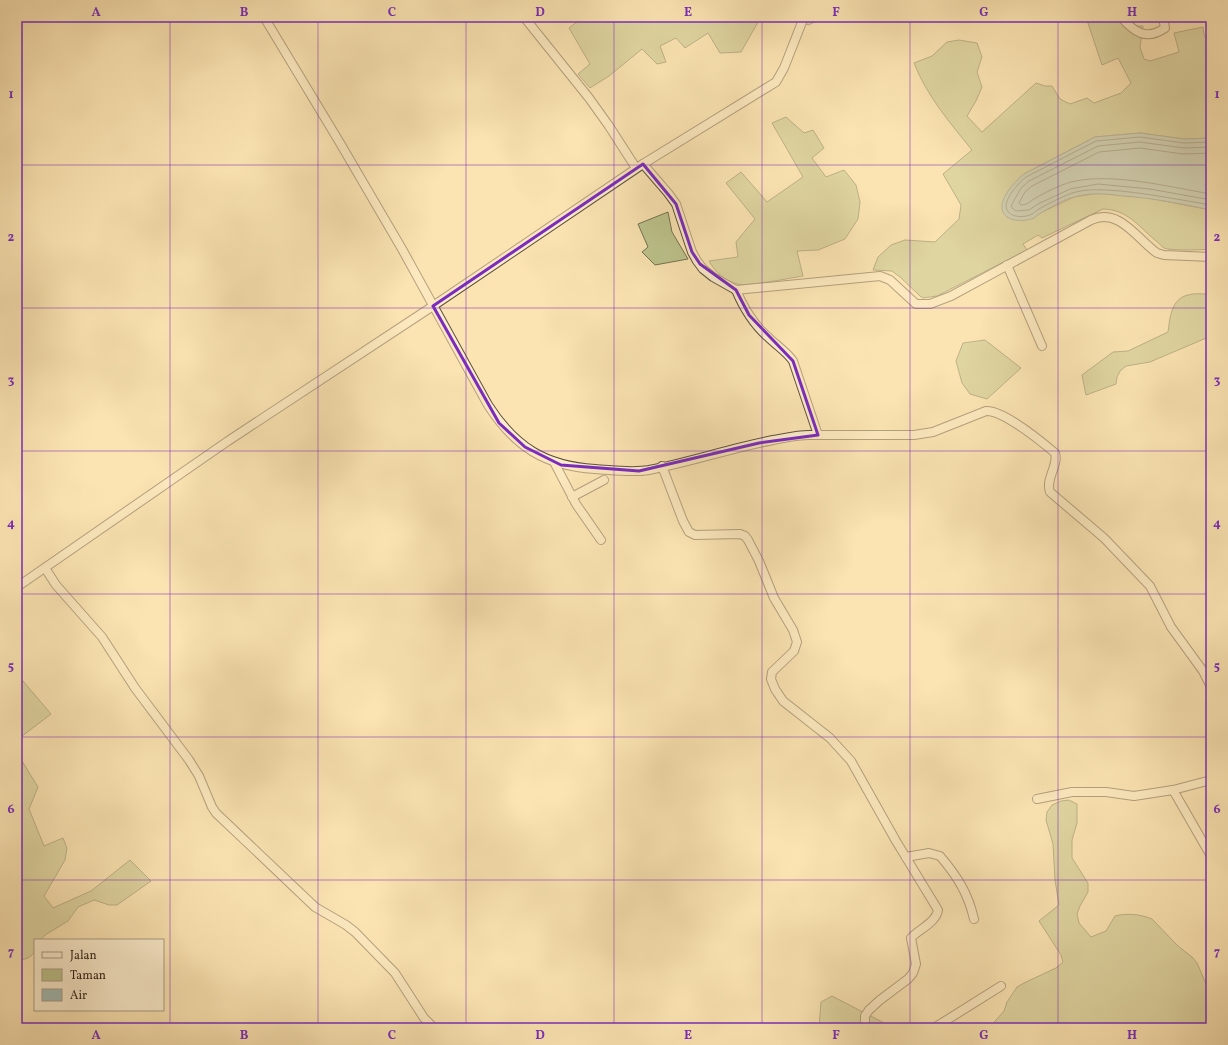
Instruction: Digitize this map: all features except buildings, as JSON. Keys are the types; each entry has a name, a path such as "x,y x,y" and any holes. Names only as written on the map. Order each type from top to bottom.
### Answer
{"street":[{"path":"264,17 340,143 434,306 488,406 499,423 517,441 540,456 554,462 575,468 624,472 644,470 759,442 799,436 818,435 914,435 932,432 989,411 999,414 1022,428 1056,454 1049,482 1049,488 1052,494 1104,538 1148,583 1171,627 1203,671 1211,687"},
{"path":"524,17 589,98 636,168"},
{"path":"17,587 228,441 434,306 636,168 776,82 784,68 804,17"},
{"path":"1121,17 1132,29 1140,34 1152,34 1165,28 1163,17"},
{"path":"644,164 668,192 676,204 692,252 697,261 713,277 736,290 880,276 890,280 913,302 925,305 951,296 1091,220 1102,216 1123,223 1157,253 1164,255 1211,257"},
{"path":"1007,265 1042,346"},
{"path":"736,290 745,310 755,323 793,361 818,435"},
{"path":"554,462 572,496 601,540"},
{"path":"662,466 683,522 689,532 695,535 740,534 745,536 748,540 759,561 774,598 793,630 797,642 794,651 772,672 771,679 775,688 783,701 830,738 851,761 937,908 938,912 934,919 911,938 916,964 913,973 908,979 869,1010 866,1016 865,1028"},
{"path":"572,496 604,480"},
{"path":"45,568 56,585 102,637 135,688 189,760 199,776 216,813 315,907 355,932 395,973 424,1018 434,1028"},
{"path":"1037,799 1072,792 1106,792 1134,796 1173,790 1211,780"},
{"path":"1173,790 1211,856"},
{"path":"906,857 929,853 940,856 966,892 971,904 974,919"},
{"path":"934,1028 1001,986"}],"highlighted area":[{"path":"643,164 676,204 692,252 700,264 736,290 749,315 793,361 818,435 759,443 639,471 561,465 525,447 499,423 433,306"}],"green space":[{"path":"583,17 761,17 741,52 720,53 708,33 685,48 676,38 660,46 666,62 657,64 642,49 609,76 590,88 578,74 590,64 569,28"},
{"path":"784,17 823,17 809,25"},
{"path":"1086,17 1127,17 1133,26 1143,26 1140,47 1144,59 1150,61 1179,52 1174,33 1203,27 1204,35 1211,45 1211,138 1184,139 1140,133 1095,137 1024,174 1033,218 1042,212 1074,197 1098,193 1149,198 1211,210 1211,249 1180,250 1164,248 1126,215 1112,210 1103,209 1042,238 1038,235 1023,244 1027,250 937,296 923,298 892,271 873,270 878,257 891,245 905,240 935,242 959,219 961,205 943,174 972,150 932,98 914,63 932,56 947,42 959,40 977,43 982,57 977,72 982,87 967,116 982,132 1036,83 1045,86 1052,86 1060,99 1070,104 1087,98 1094,103 1121,93 1131,83 1118,58 1102,65"},
{"path":"786,117 804,133 813,130 824,148 812,158 826,177 844,170 856,185 860,202 858,219 845,239 818,250 797,251 803,276 742,285 737,284 720,275 709,261 738,257 736,242 755,219 726,183 741,172 767,202 803,177 772,123"},
{"path":"668,212 672,232 688,259 655,265 642,252 648,247 638,224"},
{"path":"1193,294 1207,294 1211,301 1211,336 1150,362 1126,366 1120,371 1116,384 1086,395 1082,375 1113,352 1128,351 1168,332 1172,310 1178,300 1182,297"},
{"path":"985,340 1021,368 987,399 970,394 962,383 956,361 963,343"},
{"path":"17,674 51,714 17,740"},
{"path":"17,753 38,787 29,809 44,846 63,838 67,848 65,860 44,896 53,908 91,891 130,860 151,881 117,905 109,905 94,900 78,907 68,921 45,935 42,939 34,939 34,951 31,956 21,960 17,957"},
{"path":"1069,800 1077,804 1077,823 1072,840 1072,858 1088,883 1088,892 1077,914 1079,923 1091,937 1106,931 1115,916 1134,914 1152,919 1197,963 1207,986 1211,989 1211,1028 989,1028 1004,1011 1007,1002 1017,987 1056,968 1063,962 1061,955 1039,921 1059,905 1055,880 1053,844 1046,820 1047,812 1052,805 1061,801"},
{"path":"832,996 884,1023 890,1028 819,1028 821,1002"}],"water":[{"path":"1140,133 1184,139 1211,138 1211,210 1178,203 1134,197 1087,194 1067,199 1028,220 1013,220 1007,217 1003,212 1003,200 1006,194 1015,182 1024,174 1095,137"}]}
